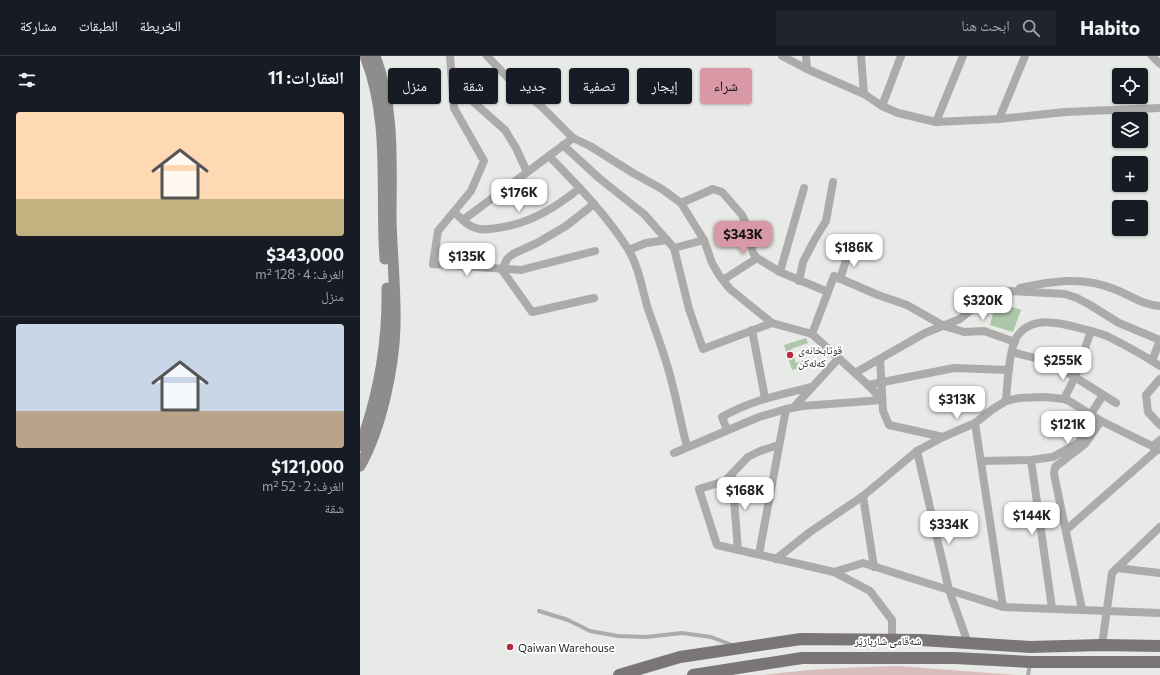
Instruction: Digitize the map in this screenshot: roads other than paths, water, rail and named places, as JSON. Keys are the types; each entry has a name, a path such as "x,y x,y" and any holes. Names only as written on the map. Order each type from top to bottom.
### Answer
{"main road":[{"name":"شەقامی شارباژێر","path":"619,675 680,657 801,639 921,640 1030,647 1102,645 1160,646"},
{"path":"955,658 962,642"},
{"name":"شەقامی شارباژێر","path":"693,675 802,658 955,658 1031,662 1160,662"}],"street":[{"path":"360,466 372,440 389,376 394,344 395,309 387,165 379,105 373,77 365,56"},
{"path":"360,446 375,399 382,365 386,334 387,292 384,240 388,114 383,85 375,56"},
{"path":"450,56 451,68"},
{"path":"487,56 509,79 543,108 573,138 590,146 662,189 681,203 704,240 712,263 723,280 735,294 772,323 812,334 868,385 882,400"},
{"path":"782,56 807,69 864,94 882,106 898,113 936,122 999,120 1065,112 1160,108"},
{"path":"806,56 807,69"},
{"path":"861,56 864,94"},
{"path":"936,122 962,56"},
{"path":"999,120 1025,56"},
{"path":"1152,56 1160,64"},
{"path":"882,106 900,57"},
{"path":"454,104 454,108 484,161 471,191 438,230 433,264 513,271 531,269 595,251"},
{"path":"476,104 505,130 516,148 527,172"},
{"path":"463,220 573,138"},
{"path":"563,146 599,178 644,214 674,248 689,309 702,348 772,323"},
{"path":"548,156 594,204 610,223 629,250 641,281 648,309 659,338 671,379 687,447"},
{"path":"799,281 803,262 826,221 833,182"},
{"path":"454,212 472,227 479,229 488,230 516,225 535,218 566,199 580,188"},
{"path":"780,272 804,188"},
{"path":"681,203 713,189 722,192 742,215 747,226 751,247 757,258 780,272 828,292"},
{"path":"502,270 507,259 513,254 548,237 566,226 594,204"},
{"path":"629,250 646,243 667,240"},
{"path":"674,248 704,240"},
{"path":"840,279 849,251"},
{"path":"723,280 757,258"},
{"path":"502,270 532,312 594,298"},
{"path":"812,334 834,276 878,295 907,305 944,326 964,332 984,331 1015,342"},
{"path":"855,373 925,333 960,319 990,296 1047,282 1095,282 1108,286 1148,304 1160,306"},
{"path":"1010,291 1065,294 1090,305 1119,323 1160,340 1152,362"},
{"path":"1006,401 1009,370 1015,342 1024,330 1039,322 1066,325 1105,335 1160,366"},
{"path":"752,330 765,398"},
{"path":"1064,399 1075,377 1091,331"},
{"path":"1012,352 1051,362 1116,403"},
{"path":"759,554 779,445 790,408 839,358"},
{"path":"880,359 883,411 889,425 943,437"},
{"path":"868,385 954,368 1009,370"},
{"path":"1160,379 1146,395 1148,412 1160,425"},
{"path":"726,430 722,417 738,407 765,398 812,387"},
{"path":"1082,609 1054,474 1055,467 1085,444 1096,418 1103,395"},
{"path":"776,559 810,532 863,496 917,452 943,437 975,423 1006,401 1019,398 1045,397 1064,399 1096,418 1157,449"},
{"path":"674,452 726,430 790,408 882,400"},
{"path":"982,461 1031,460 1054,457 1068,447 1078,443 1096,418"},
{"path":"975,423 982,461 1003,607"},
{"path":"1066,530 1157,449 1160,440"},
{"path":"779,445 748,457 725,481 699,489 717,545 834,572 870,591 892,620 892,640"},
{"path":"917,452 962,642"},
{"path":"1031,460 1052,608"},
{"path":"732,474 738,550"},
{"path":"863,496 874,566"},
{"path":"1102,645 1112,573 1160,527"},
{"path":"834,572 863,563 1003,607 1160,613"},
{"path":"1117,568 1160,573"}],"lane":[{"path":"539,611 568,620 590,631 618,636 646,637 682,633 712,638 740,648"},
{"path":"1028,675 1031,662"}],"place":[{"name":"قوتابخانەی کەلەکن","path":"790,355"},
{"name":"Qaiwan Warehouse","path":"510,647"}]}
